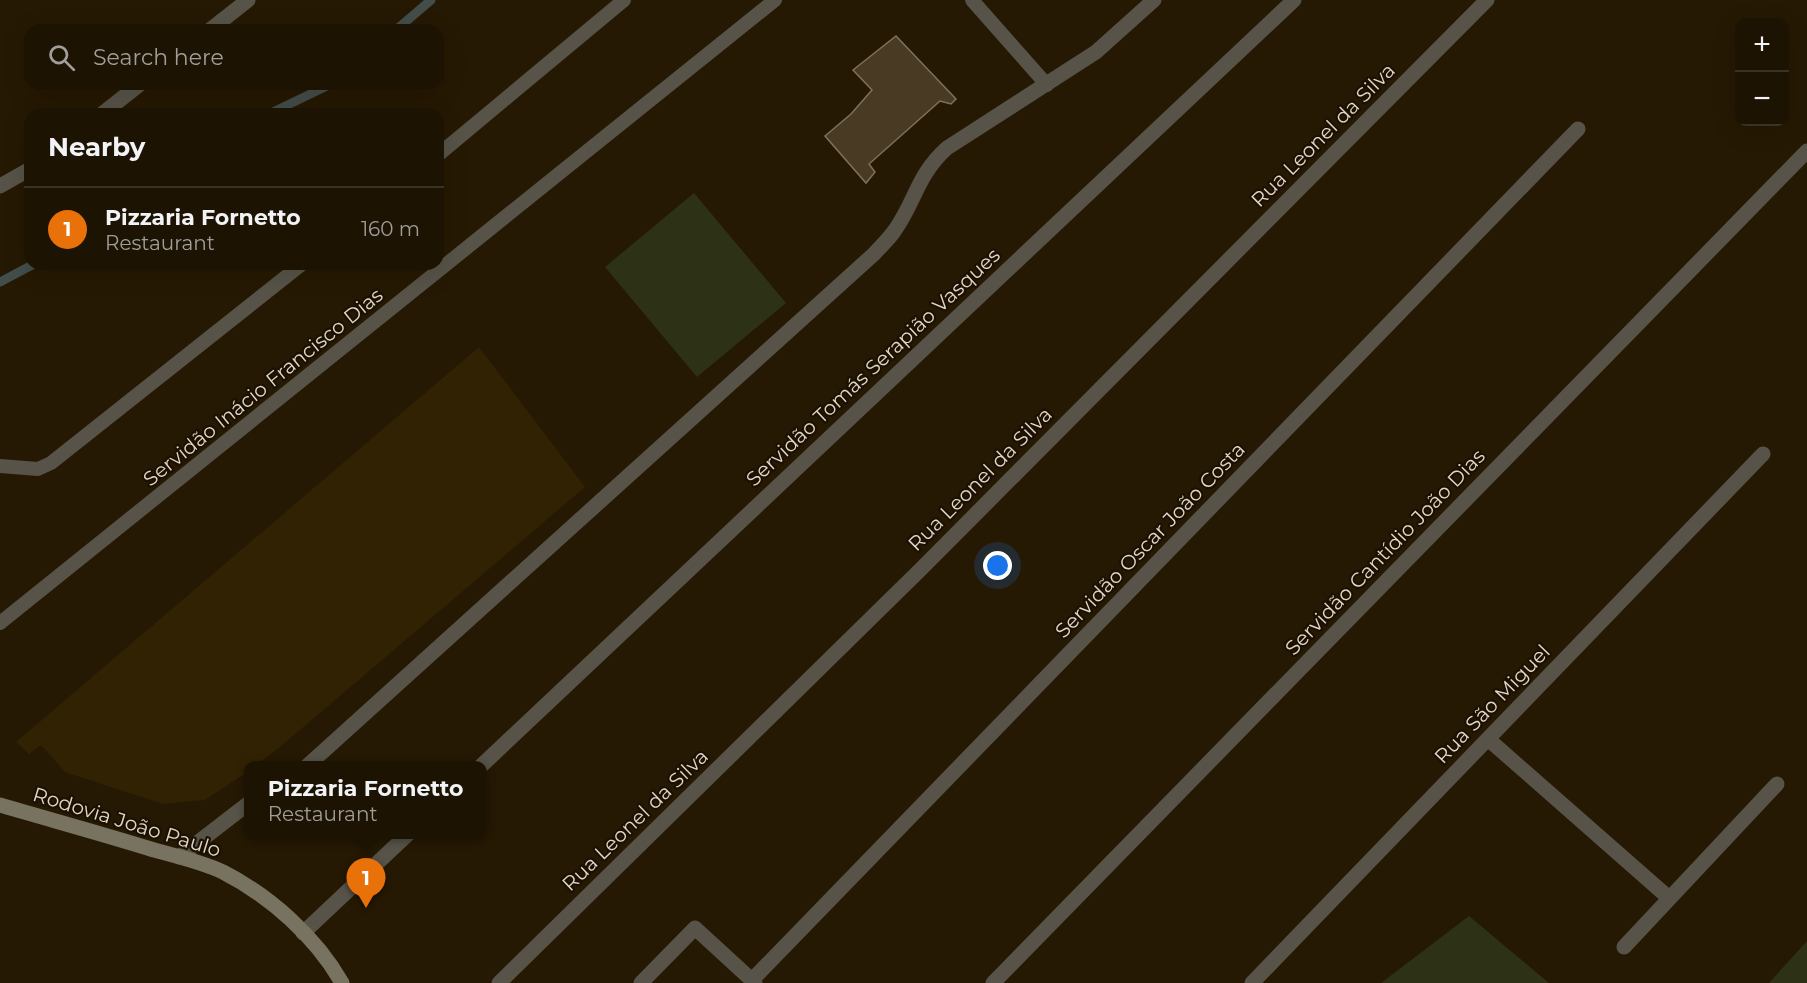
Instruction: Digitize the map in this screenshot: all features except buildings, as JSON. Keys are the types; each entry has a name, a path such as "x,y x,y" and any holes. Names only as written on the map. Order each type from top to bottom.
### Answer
{"main road":[{"name":"Rodovia João Paulo","path":"0,805 179,857 222,872 253,890 303,933 324,956 342,983"}],"street":[{"path":"218,24 248,0"},
{"path":"311,761 874,254 897,228 923,175 933,160 947,148 1095,52 1154,0"},
{"name":"Servidão Tomás Serapião Vasques","path":"485,761 1294,0"},
{"name":"Rua Leonel da Silva","path":"499,983 921,569 1487,0"},
{"path":"110,108 132,90"},
{"name":"Servidão Oscar João Costa","path":"754,982 1578,129"},
{"name":"Servidão Cantídio João Dias","path":"993,983 1807,151"},
{"path":"0,186 24,172"},
{"name":"Rua São Miguel","path":"1252,983 1763,454"},
{"path":"1488,739 1669,898"},
{"path":"1624,947 1777,784"},
{"path":"179,857 244,807"},
{"path":"303,933 403,839"},
{"path":"641,983 695,928 754,982"}],"lane":[{"path":"444,150 624,0"},
{"name":"Servidão Inácio Francisco Dias","path":"444,266 775,0"},
{"path":"972,0 1047,85"},
{"path":"0,465 39,469 51,463 294,270"},
{"name":"Servidão Inácio Francisco Dias","path":"0,623 439,270"}],"shaded area":[{"path":"479,347 585,487 280,747 261,761 244,761 244,774 205,800 163,804 65,772 41,745 29,754 16,742"}],"green space":[{"path":"694,193 786,303 697,377 605,267"},
{"path":"1469,916 1549,983 1381,983"},
{"path":"1807,941 1807,983 1769,983"}],"waterway":[{"path":"403,24 431,0"},
{"path":"281,108 319,90"},
{"path":"0,282 24,269"}],"place":[{"name":"Pizzaria Fornetto","path":"366,908"}]}
